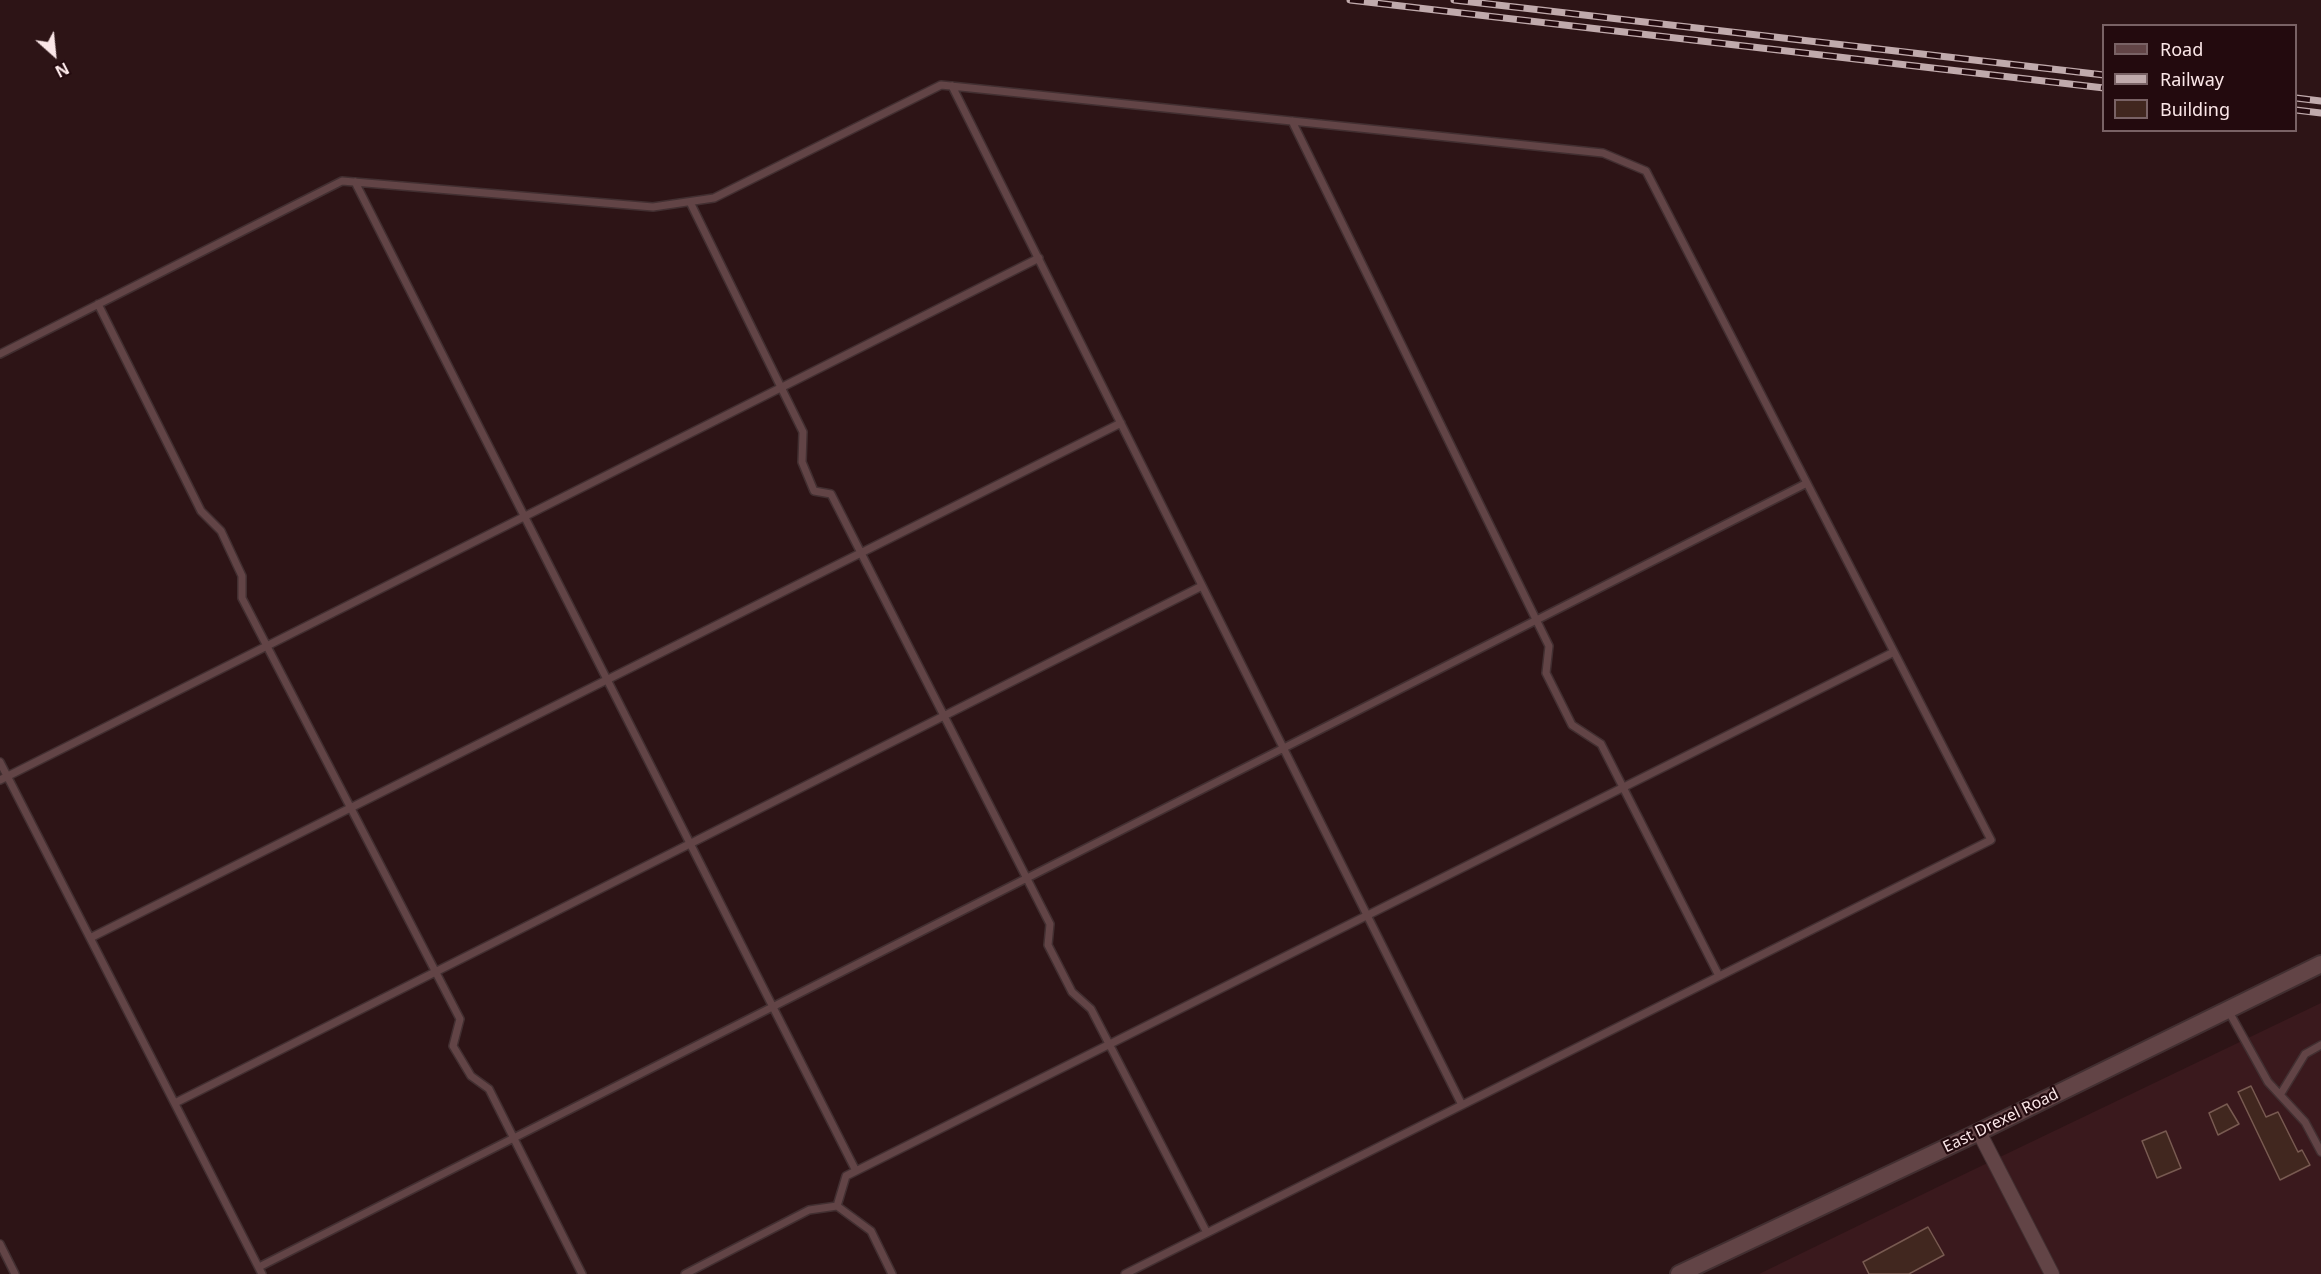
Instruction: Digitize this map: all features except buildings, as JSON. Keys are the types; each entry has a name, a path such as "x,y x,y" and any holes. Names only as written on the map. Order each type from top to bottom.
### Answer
{"street":[{"name":"East Drexel Road","path":"1679,1274 1980,1132 2321,964"},
{"path":"1980,1132 2052,1274"}],"lane":[{"path":"0,354 342,181 653,207 690,202 714,198 941,85 1603,153 1646,171 1991,840 1125,1274"},
{"path":"952,86 1462,1106"},
{"path":"1292,121 1549,646 1546,673 1572,725 1601,744 1719,976"},
{"path":"355,182 856,1171"},
{"path":"690,202 802,432 802,462 814,491 831,494 1050,924 1048,945 1072,992 1091,1009 1207,1233"},
{"path":"0,780 1039,258"},
{"path":"98,304 201,511 221,531 242,576 242,598 460,1018 453,1046 471,1076 489,1089 582,1274"},
{"path":"90,938 1121,423"},
{"path":"0,762 261,1271 514,1138 1807,483"},
{"path":"175,1103 1202,586"},
{"path":"837,1206 846,1176 1894,652"},
{"path":"2228,1010 2268,1082 2305,1122 2321,1152"},
{"path":"2280,1095 2305,1054 2321,1046"},
{"path":"685,1274 809,1210 837,1206 871,1231 892,1274"},
{"path":"0,1244 15,1274"}],"shaded area":[{"path":"2321,1003 2321,1274 1759,1274 1952,1180"}],"railway":[{"path":"1350,0 2102,88"},
{"path":"1454,0 2102,75"},
{"path":"2297,98 2321,101"},
{"path":"2297,110 2321,113"}]}
